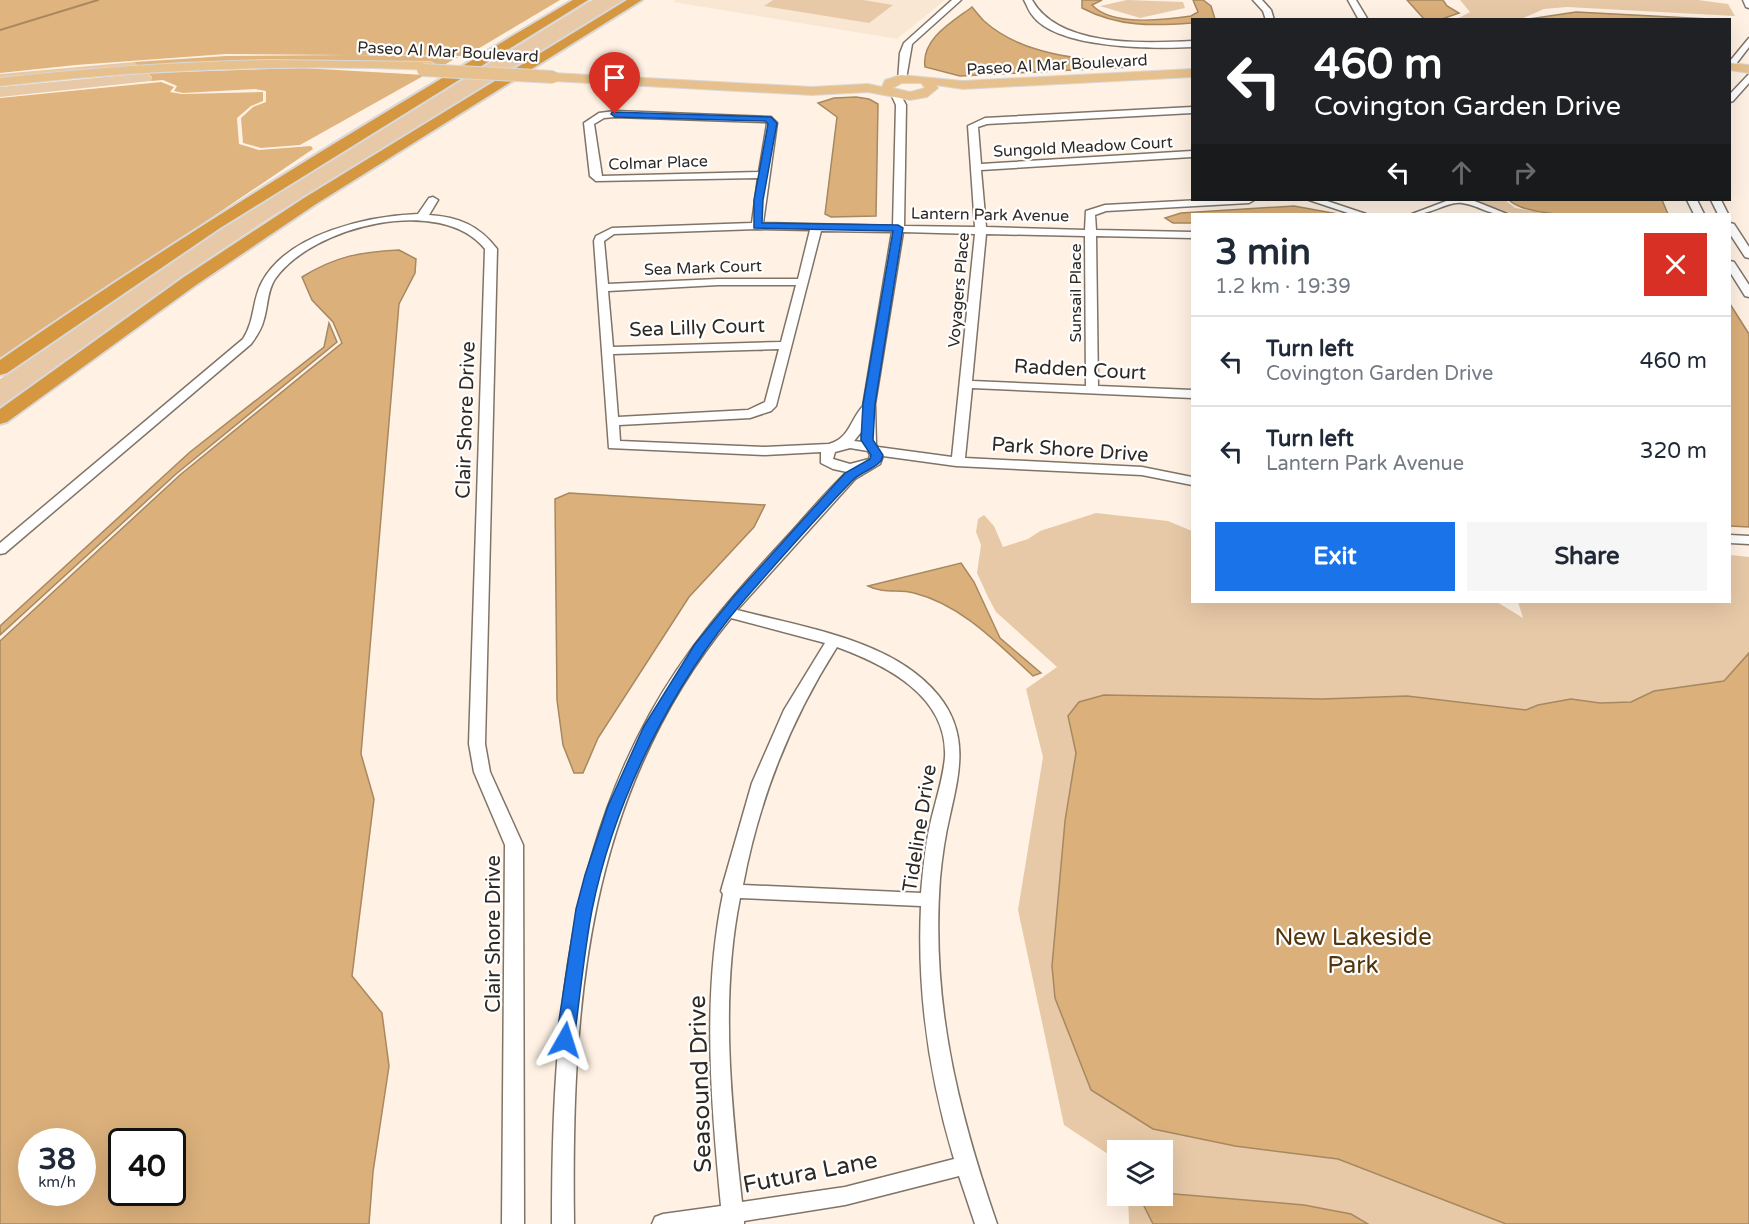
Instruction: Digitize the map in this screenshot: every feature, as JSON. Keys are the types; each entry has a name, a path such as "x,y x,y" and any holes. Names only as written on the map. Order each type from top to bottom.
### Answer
{"highway":[{"path":"0,369 135,275 221,219 582,0"},
{"path":"0,418 116,333 301,206 636,0"}],"main road":[{"name":"Paseo Al Mar Boulevard","path":"19,82 217,64 319,62 812,91 868,88 897,90"},
{"path":"1731,64 1749,63"},
{"path":"1731,64 1749,69"},
{"name":"Paseo Al Mar Boulevard","path":"19,82 201,69 408,67 829,84 897,90"},
{"name":"Paseo Al Mar Boulevard","path":"921,87 1191,73"},
{"name":"Paseo Al Mar Boulevard","path":"921,87 1191,80"},
{"path":"0,84 19,82"},
{"path":"897,90 921,87"}],"street":[{"path":"563,1224 562,1081 566,1020 584,909 615,806 652,726 700,647 776,555 870,457 869,404 898,228 897,90 904,64 904,53 912,38 957,0"},
{"path":"1028,0 1030,8 1039,18 1060,30 1132,45 1191,44"},
{"path":"1257,0 1267,9 1269,18"},
{"path":"1352,0 1363,18"},
{"path":"1747,0 1749,5"},
{"path":"1731,64 1749,41"},
{"path":"904,64 921,87"},
{"path":"1731,98 1749,77"},
{"name":"Voyagers Place","path":"952,461 966,384 981,230 973,126 978,123 1191,110"},
{"name":"Colmar Place","path":"757,226 772,123 768,118 615,114 602,115 589,123 595,176 600,179 764,175"},
{"name":"Sungold Meadow Court","path":"975,167 1191,154"},
{"path":"422,217 433,200"},
{"name":"Sunsail Place","path":"1092,389 1092,233 1088,215 1094,210 1234,201"},
{"path":"1317,201 1358,213"},
{"path":"1420,213 1458,201"},
{"path":"1464,201 1500,213"},
{"name":"Clair Shore Drive","path":"0,550 247,341 258,321 263,289 276,271 304,249 338,231 388,219 422,217 463,225 478,232 491,249 477,744 480,774 506,819 514,845 513,1224"},
{"name":"Lantern Park Avenue","path":"833,454 614,445 599,241 602,236 612,231 757,226 1191,235"},
{"path":"612,421 759,412 771,403 817,226"},
{"path":"1731,228 1749,255"},
{"path":"1731,266 1749,294"},
{"name":"Sea Mark Court","path":"603,288 688,283 804,282"},
{"name":"Sea Lilly Court","path":"608,351 787,345"},
{"name":"Radden Court","path":"966,384 1191,394"},
{"path":"821,508 833,476 833,454 859,427 869,404"},
{"path":"833,454 845,468 870,457"},
{"path":"833,454 870,457"},
{"name":"Park Shore Drive","path":"870,457 1131,470 1191,481"},
{"path":"1731,539 1749,540"},
{"name":"Tideline Drive","path":"727,612 878,656 910,676 932,697 948,726 954,758 933,857 930,900 928,954 935,1051 965,1165 986,1224"},
{"name":"Seasound Drive","path":"733,1219 719,1040 723,932 730,891 750,812 773,750 802,691 833,642"},
{"path":"730,891 930,900"},
{"name":"Futura Lane","path":"663,1224 733,1219 845,1196 965,1165"}],"shaded area":[{"path":"0,0 560,0 466,56 226,54 0,73"},
{"path":"676,0 945,0 897,39 673,2"},
{"path":"1082,0 1102,0 1092,5 1112,16 1139,20 1167,19 1191,16 1198,12 1193,0 1203,0 1211,6 1215,18 1191,18 1191,23 1136,24 1109,19 1082,8"},
{"path":"1407,0 1443,0 1447,6 1459,13 1445,18 1423,18"},
{"path":"972,7 984,21 1000,33 1035,49 1130,67 960,76 925,67 928,48 939,32"},
{"path":"1576,12 1691,18 1536,18"},
{"path":"226,56 458,57 444,65 313,60 138,66 134,62"},
{"path":"302,68 425,75 300,145 261,148 243,143 241,118 253,107 266,102 266,91 255,89 183,93 174,91 177,86 163,80 151,81 152,77 147,73"},
{"path":"161,82 174,87 170,92 182,94 263,92 263,101 251,106 237,118 239,144 259,150 311,146 313,149 0,361 0,98"},
{"path":"834,98 869,99 878,104 876,216 831,217 825,214 837,117 818,103"},
{"path":"1511,201 1662,201 1668,213 1549,213 1521,207"},
{"path":"1294,206 1332,213 1191,213 1191,223 1173,223 1165,218 1181,213"},
{"path":"399,250 416,259 415,273 399,304 361,754 374,799 352,976 382,1013 389,1066 373,1172 369,1224 0,1224 0,641 180,475 342,343 333,322 312,300 302,277 326,264 360,254"},
{"path":"1731,306 1749,334 1749,527 1731,526"},
{"path":"329,323 337,342 176,474 0,635 0,626 190,452 324,347"},
{"path":"569,493 765,505 754,527 689,597 598,738 583,773 574,773 563,745 557,700 555,499"},
{"path":"961,563 974,582 1000,638 1041,673 1033,676 993,639 964,616 948,607 914,593 880,590 868,586"},
{"name":"New Lakeside Park","path":"1749,653 1749,1224 1506,1224 1338,1159 1235,1146 1153,1129 1091,1090 1055,998 1052,966 1065,821 1076,753 1068,716 1079,702 1104,695 1322,699 1407,696 1526,710 1538,705 1571,699 1600,703 1631,702 1654,691 1724,681"},
{"path":"1173,1194 1304,1205 1351,1214 1368,1224 1153,1224 1144,1206 1173,1206"}],"green space":[{"path":"592,0 626,0 277,213 193,269 0,409 0,379 213,233"},
{"path":"773,0 863,0 893,5 869,23 764,6"},
{"path":"1127,0 1183,2 1185,8 1140,18 1100,6"},
{"path":"1460,0 1698,0 1728,4 1735,16 1567,7 1544,9 1523,18 1459,18 1470,12"},
{"path":"134,62 138,66 0,79 0,74"},
{"path":"147,73 152,78 151,81 0,97 0,87"},
{"path":"1473,201 1506,201 1515,208 1545,213 1510,213"},
{"name":"New Lakeside Park","path":"1096,513 1168,521 1191,531 1191,603 1499,603 1523,618 1518,603 1731,603 1731,555 1749,557 1749,1224 1129,1224 1128,1206 1173,1206 1173,1140 1107,1140 1107,1153 1064,1125 1018,910 1043,757 1026,689 1057,667 996,612 977,573 981,545 976,532 978,519 984,515 994,526 1003,547 1028,539 1040,531"}],"waterway":[{"path":"0,30 98,0"}],"route":[{"path":"565,1040 566,1020 584,909 593,875 615,806 652,726 700,647 739,597 850,476 875,461 877,455 869,447 867,440 869,404 898,228 757,226 759,200 770,143 772,123 768,118 615,114"}]}
